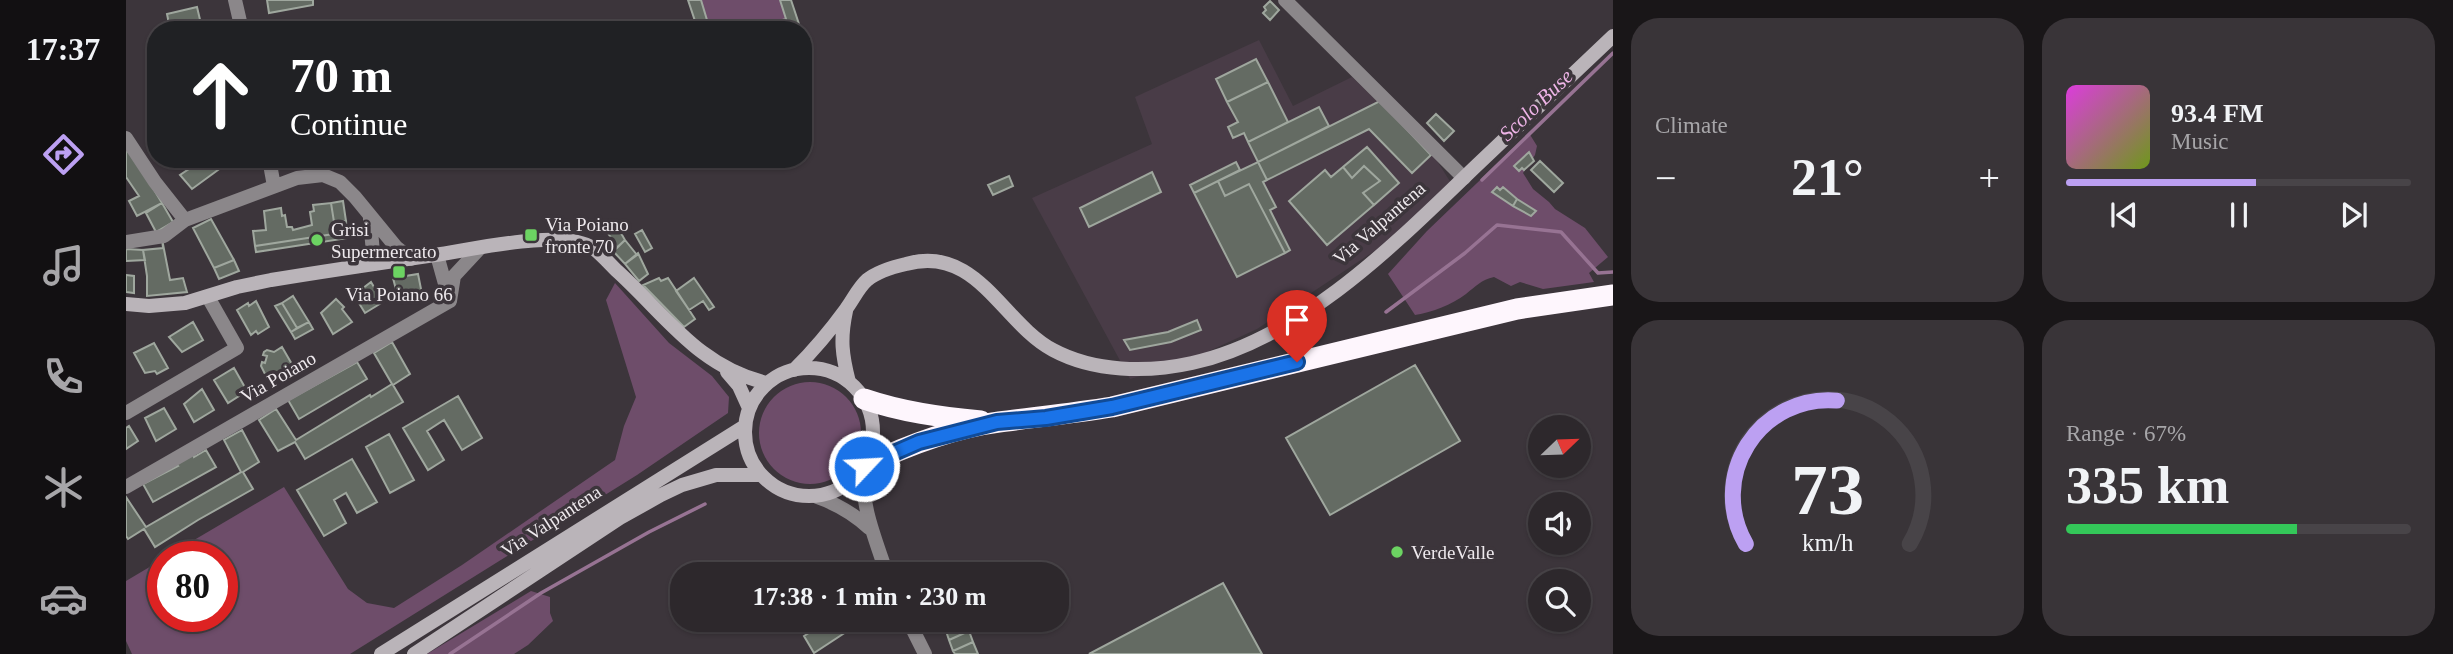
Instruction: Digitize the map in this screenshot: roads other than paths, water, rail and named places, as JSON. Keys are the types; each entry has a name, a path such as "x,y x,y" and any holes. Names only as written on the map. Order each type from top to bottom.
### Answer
{"highway":[{"path":"864,399 892,409 939,417 997,422 1046,418 1112,407 1517,309 1603,297"},
{"path":"862,468 919,442 997,422"}],"street":[{"path":"235,0 240,21"},
{"path":"1284,0 1464,178"},
{"name":"Via Valpantena","path":"794,370 811,353 868,279 888,269 919,260 942,262 972,276 994,294 1032,336 1071,359 1111,368 1148,368 1192,363 1263,338 1358,275 1417,224 1613,36"},
{"path":"126,138 155,182 185,220"},
{"path":"271,168 274,186"},
{"path":"126,242 164,236 185,220 297,178 323,175 340,182 397,247 411,259"},
{"path":"370,217 374,264"},
{"path":"126,304 149,306 185,303 271,280 520,242 564,240 591,247 628,281 675,331 724,368 747,379 767,383"},
{"path":"450,301 454,276 481,248"},
{"path":"437,255 450,301"},
{"path":"126,413 237,348 208,297"},
{"name":"Via Poiano","path":"126,487 450,301"},
{"name":"Via Valpantena","path":"846,309 841,335 842,357 849,382"},
{"path":"724,368 739,386 749,408"},
{"name":"Via Valpantena","path":"817,497 792,495 770,484 751,460 745,443 745,426 749,408 767,383 794,370 823,369 849,382 864,399 871,414 872,447 862,468"},
{"name":"Via Valpantena","path":"381,654 745,426"},
{"path":"817,497 841,488 862,468"},
{"path":"862,468 863,501 882,562"},
{"name":"Via Valpantena","path":"414,654 620,518 661,495 682,485 716,475 761,475"},
{"path":"817,497 837,504 857,516 870,529"},
{"path":"914,632 925,654"}],"waterway":[{"name":"Scolo Buse","path":"1482,180 1613,53"},
{"path":"1386,312 1465,253 1497,225 1561,232 1598,273 1613,272"},
{"path":"450,654 541,593 649,532 705,504"}],"place":[{"name":"Via Poiano fronte 70","path":"531,235"},
{"name":"Grisi Supermercato","path":"317,240"},
{"name":"Via Poiano 66","path":"399,272"},
{"name":"VerdeValle","path":"1397,552"}]}
